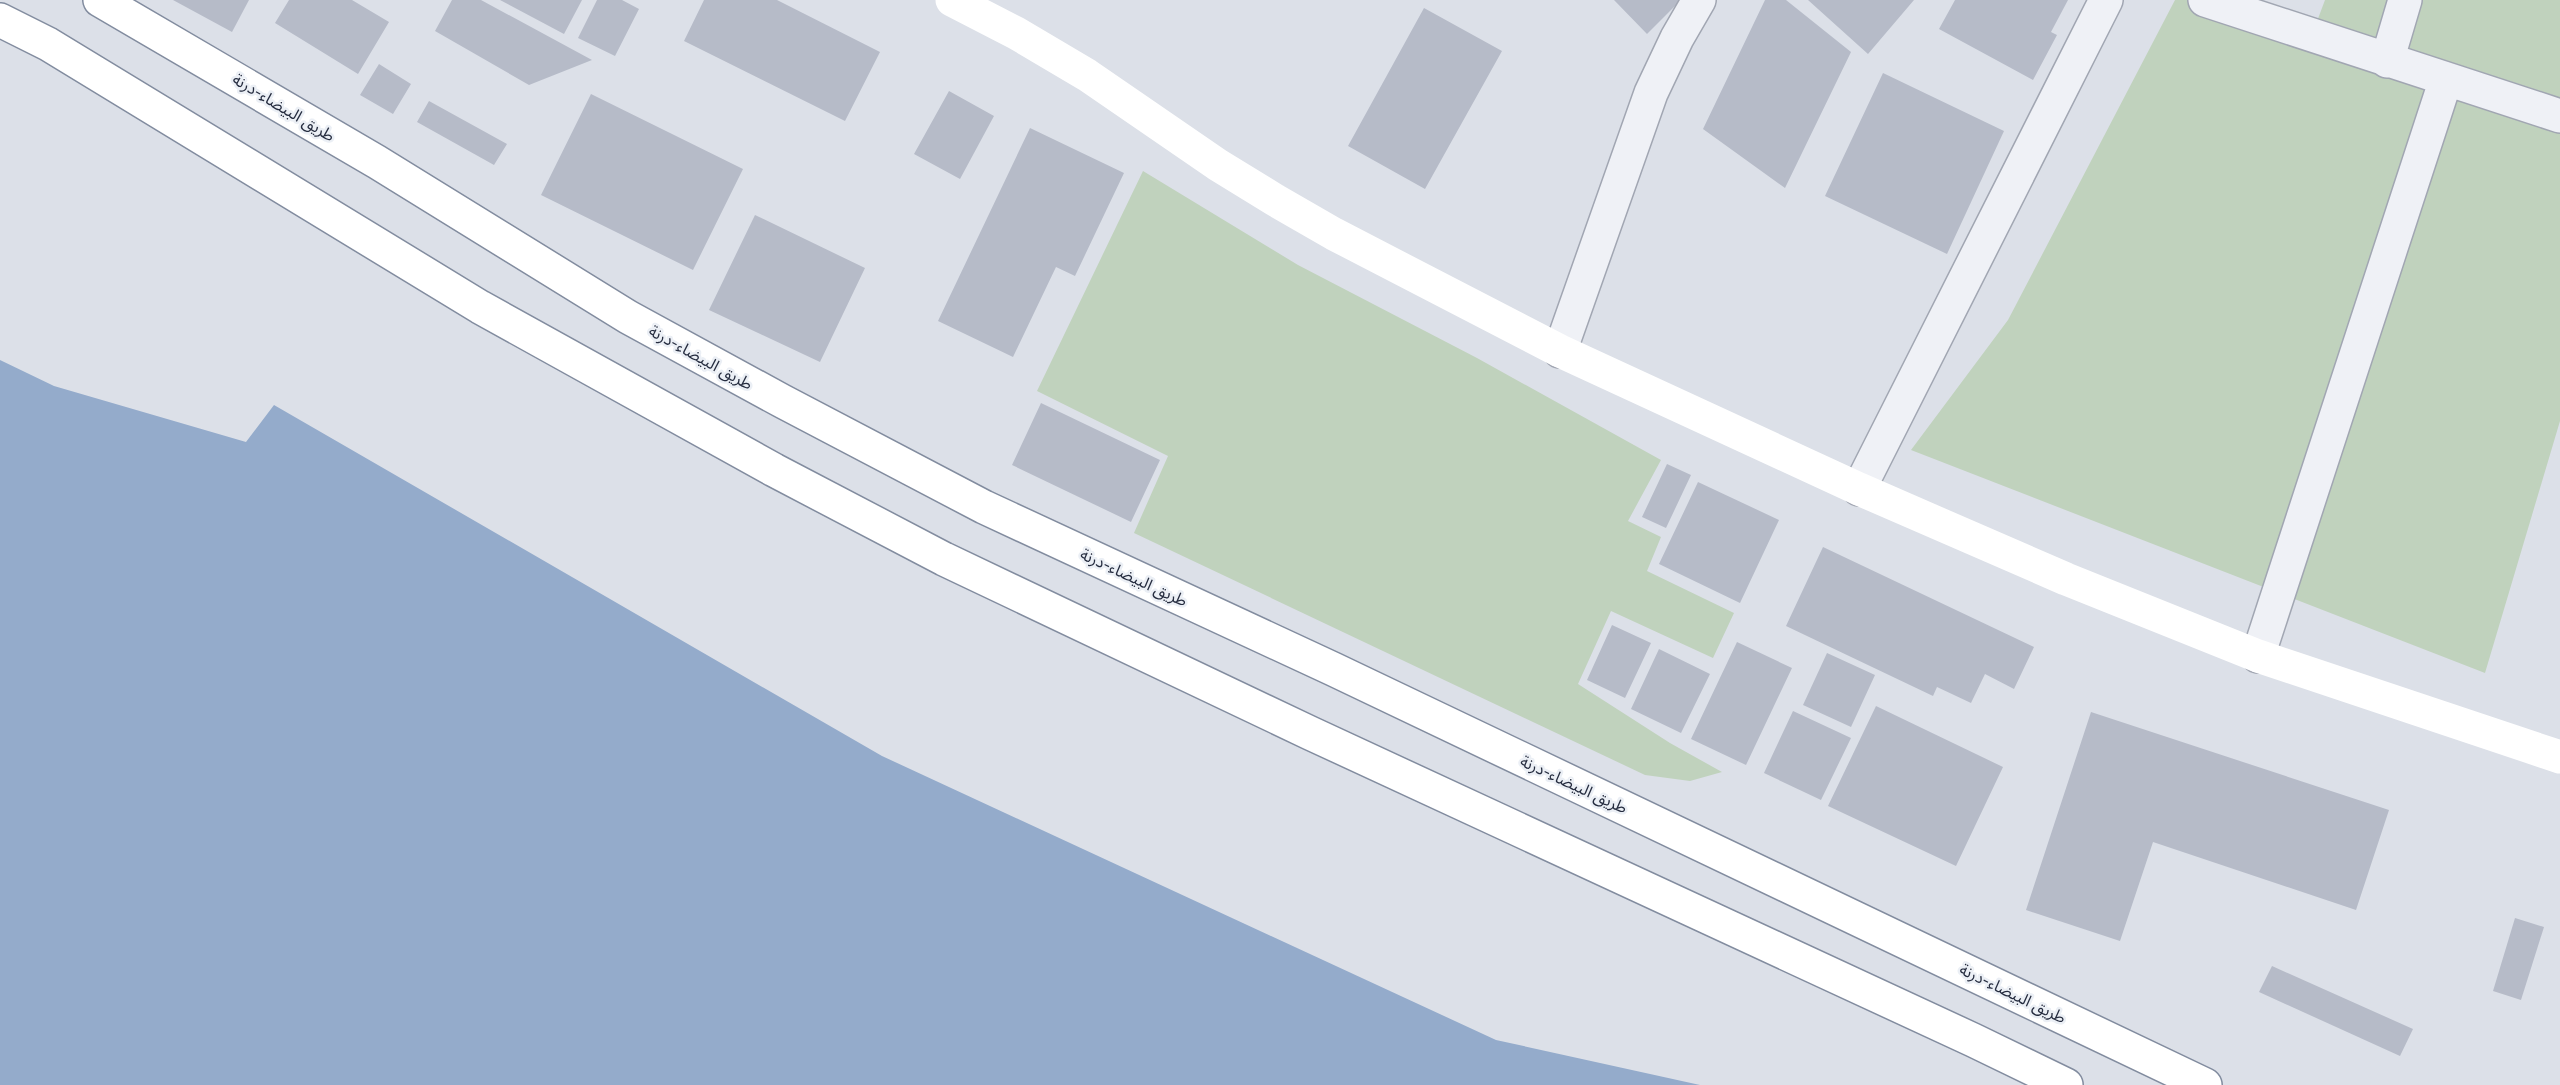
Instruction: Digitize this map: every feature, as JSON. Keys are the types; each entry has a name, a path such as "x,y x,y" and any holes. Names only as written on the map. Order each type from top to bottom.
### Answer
{"main road":[{"name":"طريق البيضاء-درنة","path":"100,0 376,162 628,317 782,401 974,501 2205,1085"},
{"path":"952,0 1016,33 1087,75 1218,165 1285,206 1334,234 1560,351 1859,489 2066,579 2258,656 2560,757"},
{"path":"0,20 78,62 480,307 774,470 934,554 1310,733 2066,1085"}],"street":[{"path":"1560,351 1651,93 1677,38 1699,0"},
{"path":"2205,0 2560,116"},
{"path":"2387,61 2405,0"},
{"path":"1859,489 2100,2"},
{"path":"2258,656 2446,79"}],"green space":[{"path":"2175,0 2239,0 2313,32 2325,0 2560,0 2560,421 2485,673 1911,450 2008,320"},
{"path":"1143,171 1298,265 1477,358 1661,460 1628,521 1661,537 1647,571 1734,613 1713,658 1611,611 1578,684 1670,743 1722,772 1690,781 1645,775 1134,533 1168,456 1037,391"}],"water":[{"path":"0,360 54,386 246,442 274,405 882,756 1496,1040 1700,1085 0,1085"}],"building":[{"path":"173,0 249,0 232,32"},
{"path":"289,0 352,0 389,22 358,74 275,23"},
{"path":"452,0 481,0 592,60 529,85 435,31"},
{"path":"500,0 582,0 564,34"},
{"path":"597,0 622,0 639,9 615,56 578,38"},
{"path":"704,0 777,0 880,52 845,121 684,41"},
{"path":"1614,0 1681,0 1647,34"},
{"path":"1765,0 1786,0 1851,52 1785,188 1703,129"},
{"path":"1808,0 1914,0 1868,54"},
{"path":"1955,0 2068,0 2051,32 2057,35 2033,80 1939,29"},
{"path":"1424,8 1502,51 1425,189 1348,146"},
{"path":"379,64 411,84 393,114 360,95"},
{"path":"1883,73 2004,131 1947,254 1825,196"},
{"path":"949,91 994,116 960,179 914,154"},
{"path":"591,94 743,169 693,270 541,195"},
{"path":"429,101 507,144 494,165 417,122"},
{"path":"1030,128 1124,173 1075,276 1056,267 1013,357 938,321"},
{"path":"755,215 865,268 820,362 709,310"},
{"path":"1041,403 1160,460 1131,522 1012,465"},
{"path":"1667,464 1691,475 1666,528 1642,517"},
{"path":"1698,482 1779,520 1740,603 1659,564"},
{"path":"1823,547 2034,647 2014,689 1985,674 1971,703 1937,687 1933,696 1786,626"},
{"path":"1612,625 1651,643 1625,698 1587,680"},
{"path":"1737,642 1792,668 1746,765 1691,739"},
{"path":"1659,649 1710,674 1681,733 1631,709"},
{"path":"1827,653 1875,675 1851,727 1803,705"},
{"path":"1876,706 2003,767 1956,866 1828,806"},
{"path":"1793,711 1851,738 1821,800 1764,773"},
{"path":"2091,712 2389,810 2356,910 2153,842 2120,941 2026,910"},
{"path":"2515,918 2544,927 2521,1000 2493,991"},
{"path":"2272,966 2413,1029 2400,1056 2259,992"}]}
